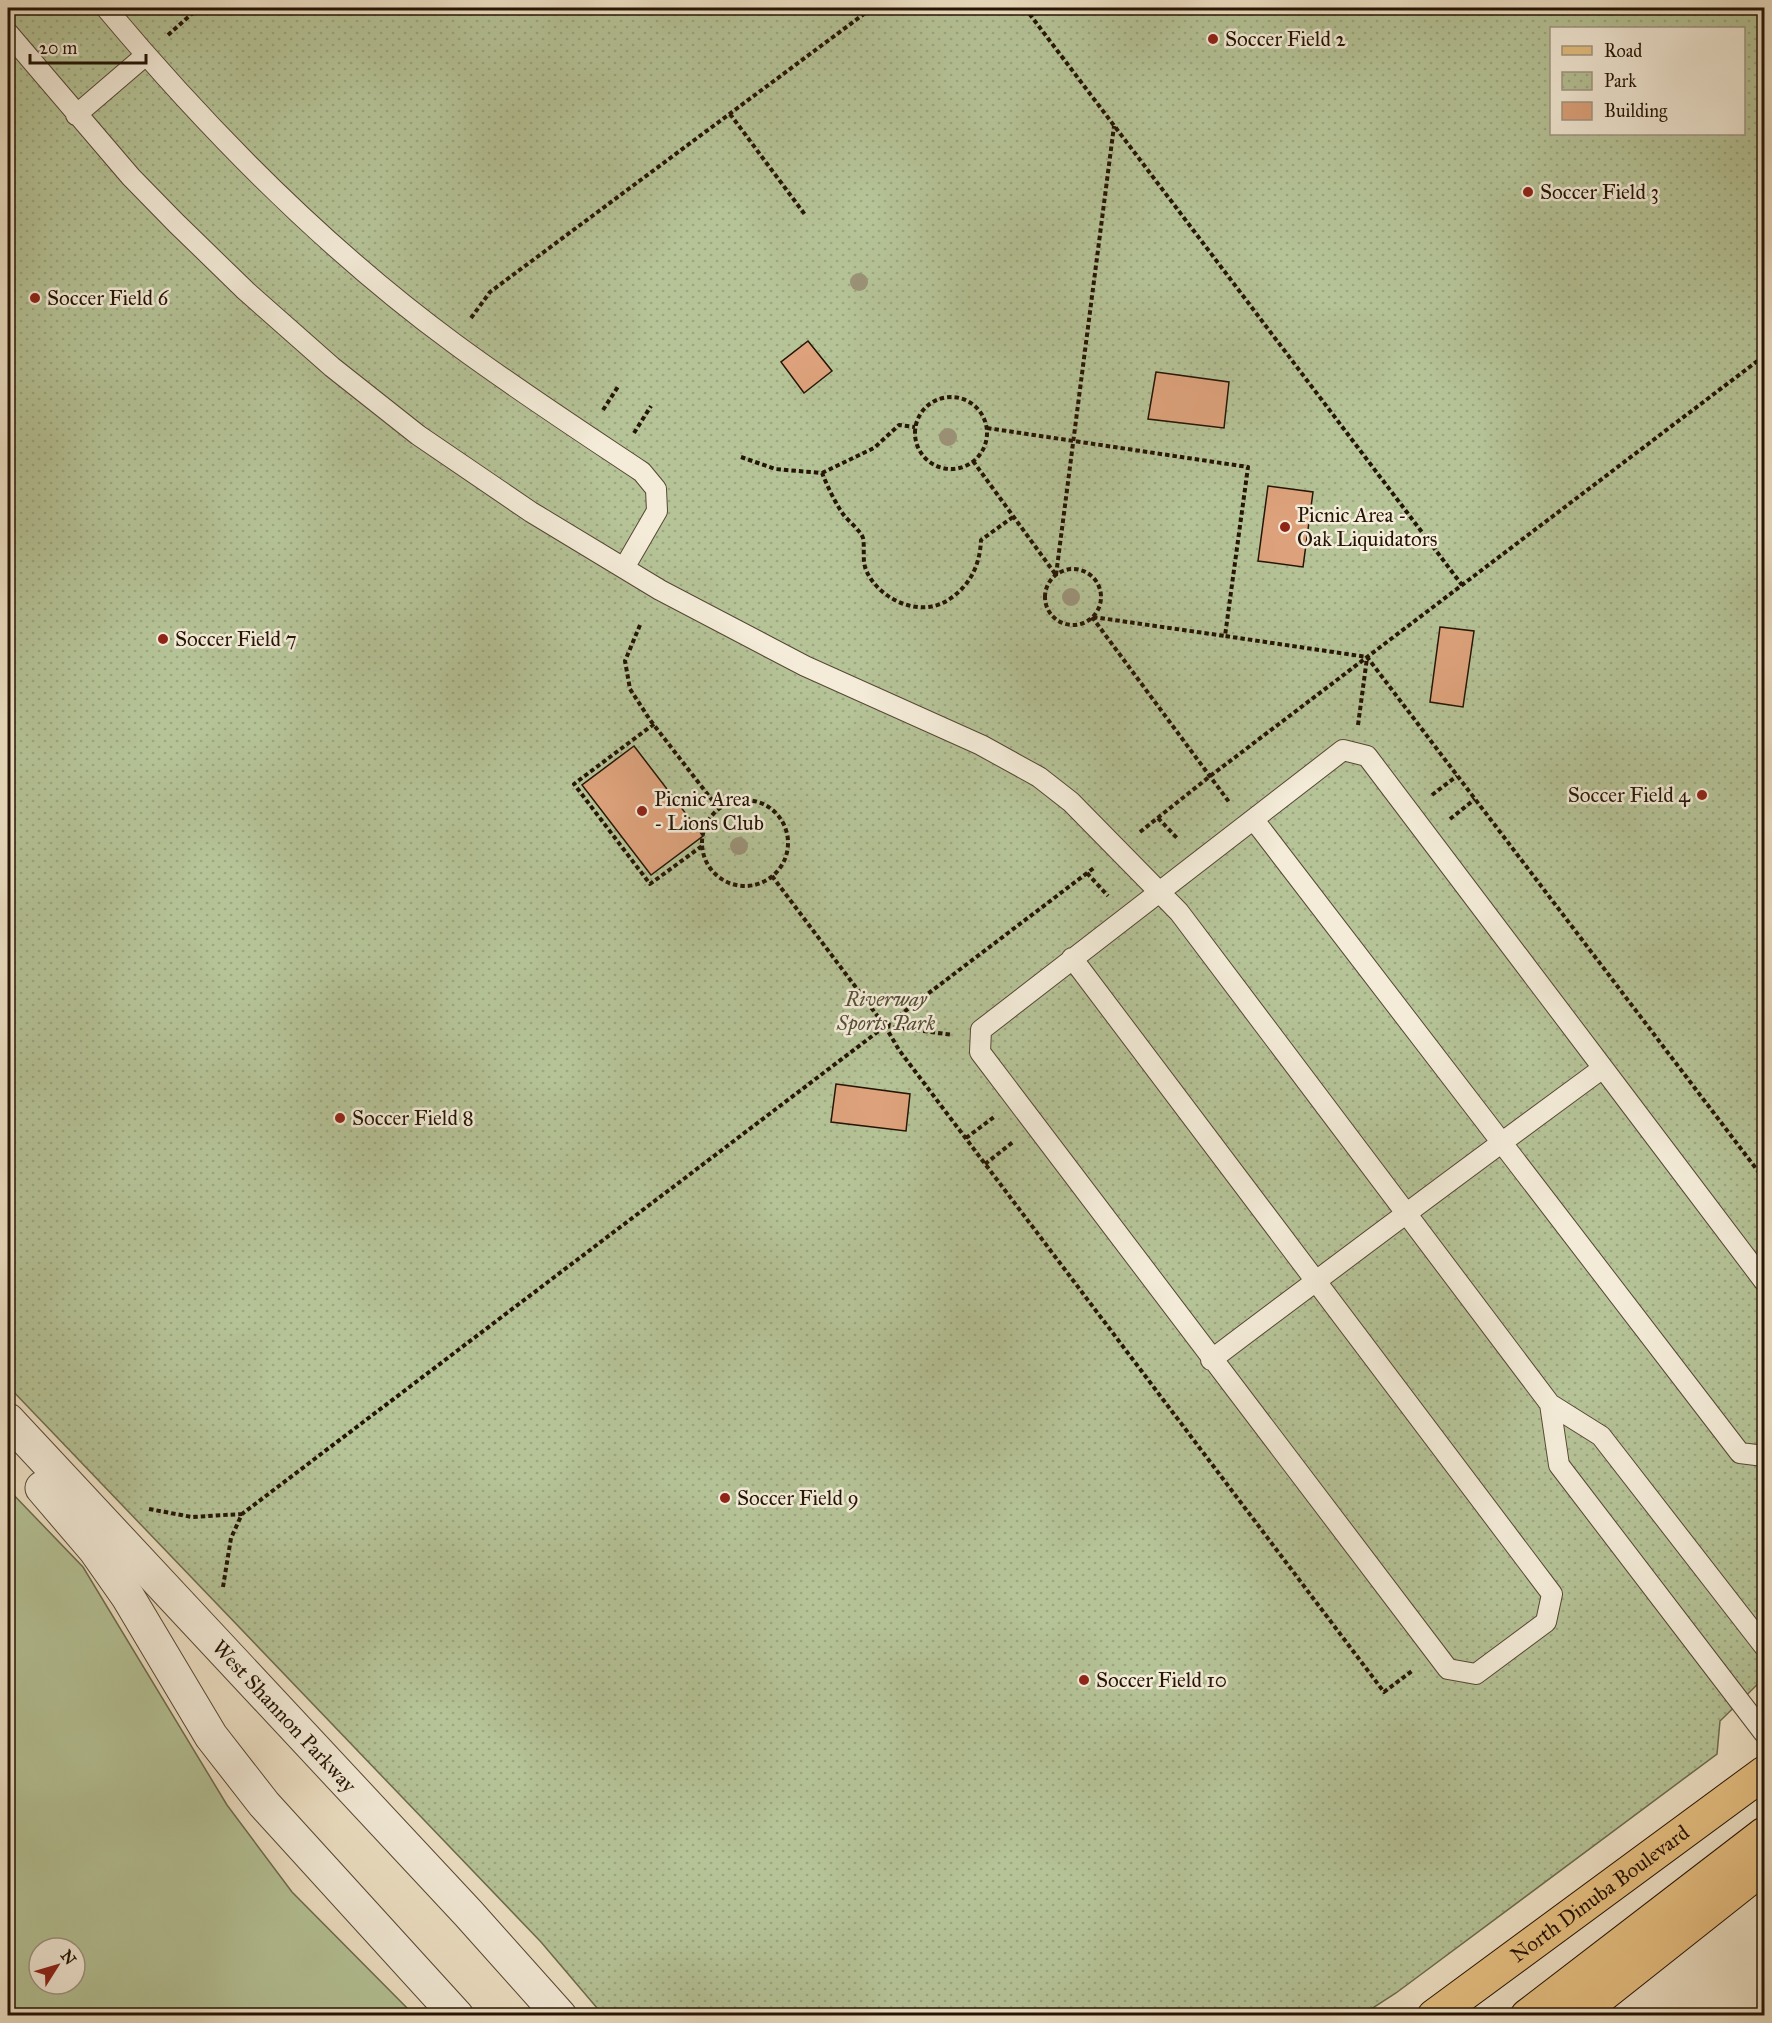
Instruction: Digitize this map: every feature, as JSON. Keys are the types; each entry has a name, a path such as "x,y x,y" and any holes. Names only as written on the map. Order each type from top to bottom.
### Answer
{"main road":[{"name":"North Dinuba Boulevard","path":"1434,2016 1764,1773"},
{"path":"1527,2016 1764,1834"},
{"path":"1576,2016 1764,1867"}],"street":[{"name":"West Shannon Parkway","path":"8,1420 421,1861 560,2016"},
{"path":"8,1452 64,1512 95,1550 128,1597 211,1736 264,1804 457,2016"}],"lane":[{"path":"106,8 225,141 310,225 453,343 642,472 656,489 657,511 624,567"},
{"path":"8,33 76,115 177,223 246,291 332,367 418,435 531,512 696,609 805,666 981,745 1039,777 1100,829 1160,890 1198,937 1550,1404 1601,1436 1764,1646"},
{"path":"76,115 146,55"},
{"path":"1072,958 1552,1594 1546,1622 1476,1674 1448,1669 1211,1360 980,1052 981,1030 1072,958 1343,750 1367,756 1764,1281"},
{"path":"1254,820 1503,1141 1740,1453 1764,1456"},
{"path":"1211,1360 1603,1068"},
{"path":"1550,1404 1559,1465 1764,1733"}],"path":[{"path":"453,343 490,292 872,8"},
{"path":"1025,8 1462,585"},
{"path":"730,114 806,216"},
{"path":"1056,575 1073,569 1091,575 1097,583 1100,601 1092,617 1084,622 1066,624 1052,615 1047,607 1046,589 1056,575 1114,126"},
{"path":"1138,833 1764,356"},
{"path":"945,397 956,397 976,407 987,428 984,447 973,461 950,469 927,461 915,440 915,427 925,406 945,397"},
{"path":"741,457 776,469 822,473 874,447 899,425 915,427"},
{"path":"987,428 1248,467 1225,636"},
{"path":"973,461 1056,575"},
{"path":"822,473 841,511 863,537 866,570 878,588 896,601 913,607 930,607 949,600 967,584 980,558 981,540 1013,517"},
{"path":"1092,617 1367,657 1764,1179"},
{"path":"1092,617 1209,777"},
{"path":"640,625 626,662 630,689 719,809"},
{"path":"1354,753 1367,657"},
{"path":"654,724 574,784 650,884 702,846"},
{"path":"737,800 753,801 766,806 778,815 785,827 788,840 781,866 772,876 753,885 733,885 721,879 711,870 702,846 705,827 712,814 719,809 737,800"},
{"path":"1158,818 1181,842"},
{"path":"223,1587 231,1538 242,1514 1103,861"},
{"path":"1087,873 1109,897"},
{"path":"772,876 885,1026 899,1050 1384,1692"},
{"path":"885,1026 981,1039"},
{"path":"149,1509 192,1516 242,1514"}],"green space":[{"name":"Riverway Sports Park","path":"8,8 1764,8 1764,1678 1720,1721 1717,1754 1396,1993 1362,2015 603,2015 541,1942 8,1386"},
{"path":"8,1489 83,1567 227,1805 292,1892 414,2015 8,2015"}],"building":[{"path":"808,341 832,371 804,393 781,362"},
{"path":"1156,372 1229,382 1224,428 1148,419"},
{"name":"Picnic Area - Oak Liquidators","path":"1268,486 1313,492 1303,567 1258,561"},
{"path":"1440,627 1474,631 1463,707 1430,702"},
{"name":"Picnic Area - Lions Club","path":"634,746 703,836 651,875 582,785"},
{"path":"836,1084 910,1094 906,1131 831,1122"}],"place":[{"name":"Soccer Field 2","path":"1213,39"},
{"name":"Soccer Field 3","path":"1528,192"},
{"name":"Soccer Field 6","path":"35,298"},
{"name":"Picnic Area - Oak Liquidators","path":"1285,527"},
{"name":"Soccer Field 7","path":"163,639"},
{"name":"Soccer Field 4","path":"1702,795"},
{"name":"Picnic Area - Lions Club","path":"642,811"},
{"name":"Soccer Field 8","path":"340,1118"},
{"name":"Soccer Field 9","path":"725,1498"},
{"name":"Soccer Field 10","path":"1084,1680"}]}
